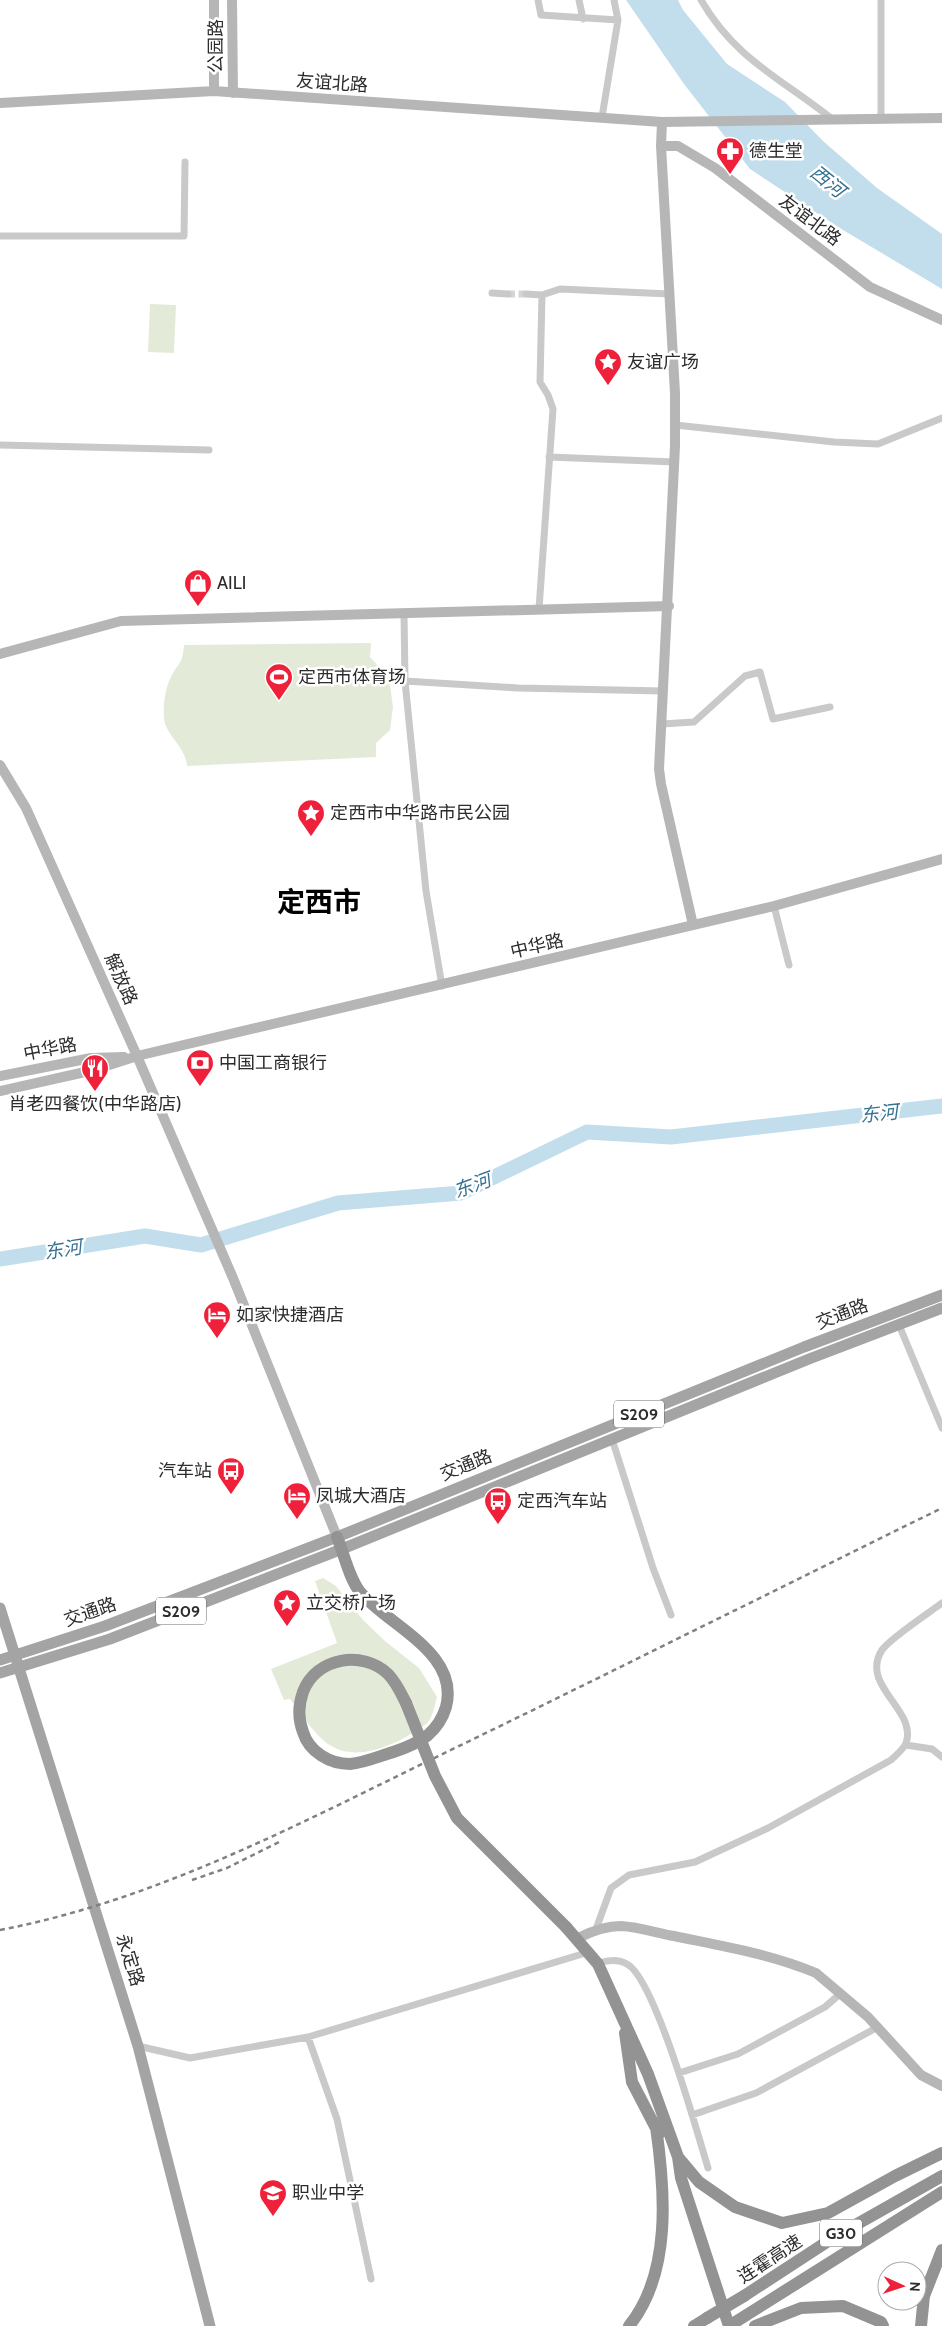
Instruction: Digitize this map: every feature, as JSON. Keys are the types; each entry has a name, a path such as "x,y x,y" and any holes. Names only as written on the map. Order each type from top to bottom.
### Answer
{"highway":[{"path":"339,1543 359,1591 434,1656 444,1671 448,1689 446,1706 439,1723 427,1736 400,1750 351,1764 337,1763 324,1757 312,1748 304,1737 300,1723 299,1706 304,1690 313,1676 326,1666 342,1660 359,1660 375,1665 389,1675 406,1703 436,1776 457,1818 578,1938 598,1964 648,2074 678,2157 681,2178"},
{"path":"623,2021 632,2082 681,2178 729,2326"},
{"path":"629,2326 641,2312 659,2258 664,2196 656,2127"},
{"path":"678,2157 699,2182 735,2207 782,2223 828,2213 895,2176 942,2153"},
{"name":"连霍高速","path":"694,2326 836,2236 942,2176"},
{"name":"连霍高速","path":"729,2326 942,2192"},
{"path":"921,2326 924,2296 942,2250"},
{"path":"756,2326 801,2308 843,2306 881,2322 883,2326"}],"main road":[{"name":"交通路","path":"0,1673 110,1639 804,1347 942,1294"},
{"name":"交通路","path":"0,1660 105,1626 339,1543 612,1439 942,1308"},
{"name":"永定路","path":"0,1608 138,2046 210,2326"}],"street":[{"name":"公园路","path":"214,0 214,92"},
{"name":"公园路","path":"232,0 233,93"},
{"path":"538,0 541,15 618,20"},
{"path":"579,0 583,18"},
{"path":"602,117 618,20 614,0"},
{"path":"700,0 725,34 752,62 833,120"},
{"path":"880,119 881,0"},
{"name":"友谊北路","path":"0,103 214,92 662,122 942,118"},
{"path":"662,122 661,146 675,425 675,462 662,724 661,784 693,926"},
{"name":"友谊北路","path":"661,146 678,146 714,168 870,287 942,320"},
{"path":"0,236 184,236 185,162"},
{"path":"526,294 542,295 560,289 669,294"},
{"path":"492,293 508,294"},
{"path":"539,609 553,409 548,395 540,382 542,295"},
{"path":"675,425 834,442 878,444 942,418"},
{"path":"0,445 209,450"},
{"path":"549,457 675,462"},
{"path":"0,654 121,621 669,606"},
{"path":"404,613 405,681 426,891 442,986"},
{"path":"662,724 694,722 745,676 760,672 773,719 830,707"},
{"path":"405,681 518,688 664,691"},
{"name":"解放路","path":"0,765 26,808 204,1209 339,1543"},
{"name":"中华路","path":"0,1091 94,1070 137,1056 442,986 774,906 942,858"},
{"path":"774,906 789,965"},
{"name":"中华路","path":"0,1076 91,1058 137,1056"},
{"path":"899,1325 942,1428"},
{"path":"612,1439 653,1568 671,1615"},
{"path":"596,1929 611,1888 629,1875 695,1862 768,1828 891,1760 906,1745 909,1731 880,1684 876,1662 883,1648 942,1603"},
{"path":"906,1745 932,1749 942,1757"},
{"path":"578,1938 596,1929 621,1926 765,1956 816,1973 878,2027 921,2075 942,2086"},
{"path":"138,2046 190,2058 308,2037 589,1952"},
{"path":"598,1964 607,1960 627,1964 642,1979 679,2072 708,2168"},
{"path":"679,2072 738,2054 825,2007 840,1994"},
{"path":"692,2115 756,2093 878,2027"},
{"path":"308,2037 337,2119 371,2279"}],"green space":[{"path":"150,304 176,305 174,353 148,352"},
{"name":"定西市体育场","path":"371,643 370,657 389,678 393,707 390,730 376,743 376,757 187,766 183,753 167,729 164,713 167,686 181,660 184,645"},
{"path":"323,1578 336,1586 363,1620 385,1641 419,1668 437,1697 433,1713 427,1723 407,1736 376,1750 365,1752 343,1751 326,1743 290,1699 284,1700 271,1669 337,1643 315,1581"}],"water":[{"name":"西河","path":"626,0 678,0 683,10 727,64 785,102 823,141 877,188 942,234 942,289 838,227 750,169 684,84"}],"waterway":[{"name":"东河","path":"0,1259 145,1236 201,1245 338,1203 461,1193 587,1132 671,1137 942,1106"}],"tunnel":[{"path":"508,294 526,294"}],"railway":[{"path":"0,1930 56,1917 111,1901 217,1861 269,1838 554,1700 942,1508"},
{"path":"192,1880 227,1868 279,1842"}],"place":[{"name":"德生堂","path":"730,175"},
{"name":"友谊广场","path":"608,386"},
{"name":"AILI","path":"198,607"},
{"name":"定西市体育场","path":"279,701"},
{"name":"定西市中华路市民公园","path":"311,837"},
{"name":"中国工商银行","path":"200,1087"},
{"name":"肖老四餐饮(中华路店)","path":"95,1092"},
{"name":"如家快捷酒店","path":"217,1339"},
{"name":"汽车站","path":"231,1495"},
{"name":"凤城大酒店","path":"297,1520"},
{"name":"定西汽车站","path":"498,1525"},
{"name":"立交桥广场","path":"287,1627"},
{"name":"职业中学","path":"273,2217"}],"district":[{"name":"定西市","path":"319,902"}]}
